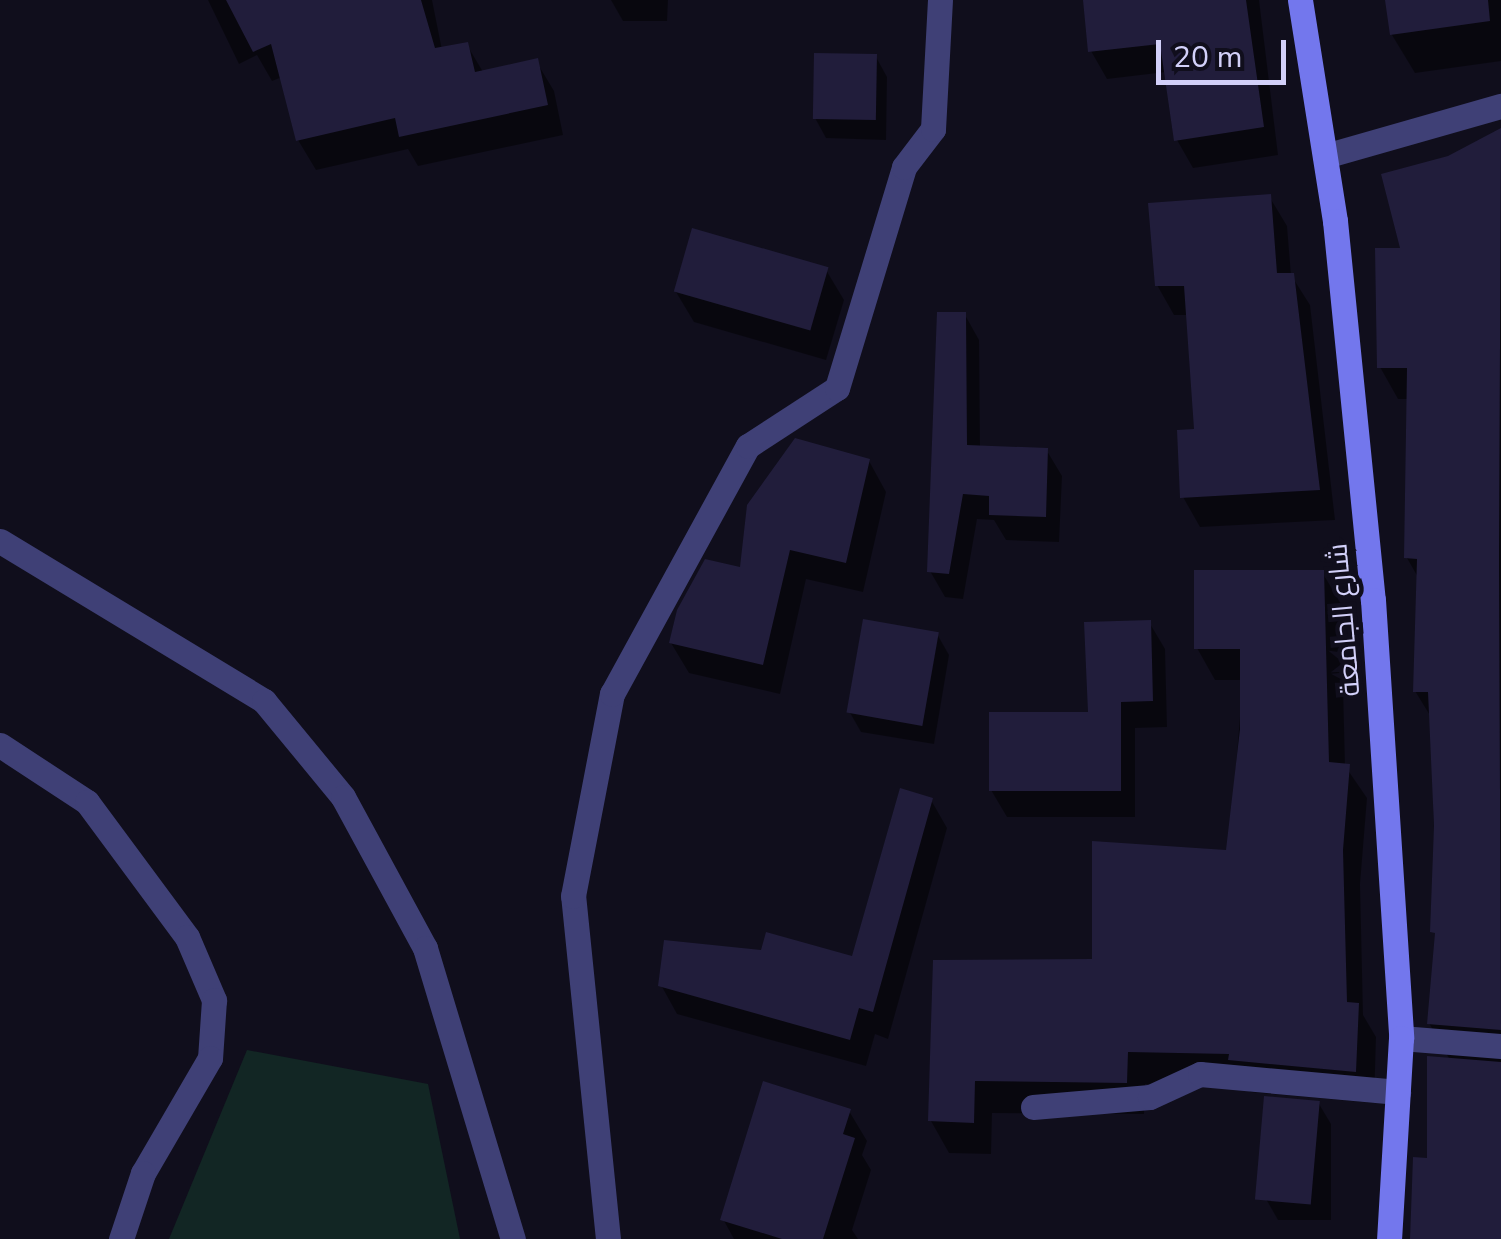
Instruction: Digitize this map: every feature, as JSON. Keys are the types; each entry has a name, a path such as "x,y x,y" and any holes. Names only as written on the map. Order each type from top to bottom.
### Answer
{"main road":[{"name":"شارع الجامعة","path":"1300,0 1324,156 1373,600 1401,1038 1389,1239"}],"street":[{"path":"608,1239 573,896 612,694 748,446 837,388 904,167 933,129 940,0"},
{"path":"1324,156 1501,106"},
{"path":"0,541 264,701 343,797 424,948 513,1239"},
{"path":"0,745 87,802 186,938 214,1000 210,1058 143,1173 121,1239"},
{"path":"1401,1038 1501,1046"},
{"path":"1034,1107 1150,1097 1200,1074 1398,1092"}],"green space":[{"path":"247,1050 428,1084 460,1239 169,1239"}],"building":[{"path":"226,0 421,0 435,48 468,42 475,72 538,58 548,105 399,137 395,118 296,141 271,44 253,52"},
{"path":"1083,0 1246,0 1264,127 1174,141 1160,44 1088,52"},
{"path":"1385,0 1488,0 1490,21 1390,35"},
{"path":"814,53 877,54 876,120 813,119"},
{"path":"1501,128 1501,1030 1427,1024 1435,933 1430,932 1434,826 1428,692 1413,692 1417,559 1404,558 1407,368 1377,368 1375,248 1400,248 1381,174 1448,156"},
{"path":"1271,194 1277,273 1294,273 1320,490 1180,498 1177,430 1194,429 1184,286 1155,286 1148,203"},
{"path":"692,228 828,267 810,331 674,291"},
{"path":"937,312 966,312 967,445 1048,448 1046,517 989,515 989,496 963,494 949,574 927,572"},
{"path":"795,438 870,459 846,563 790,550 763,665 669,643 677,610 705,559 740,567 747,505"},
{"path":"1194,570 1324,570 1329,762 1350,764 1343,850 1347,1002 1359,1003 1356,1072 1228,1060 1229,1054 1128,1052 1127,1083 975,1081 974,1123 928,1121 933,960 1092,959 1092,841 1226,850 1240,729 1240,649 1194,649"},
{"path":"863,619 939,632 922,726 847,713"},
{"path":"1151,620 1153,701 1121,702 1121,791 989,791 989,712 1088,712 1084,622"},
{"path":"900,788 933,798 873,1012 859,1008 850,1040 658,986 664,940 761,950 766,932 852,956"},
{"path":"1427,1056 1501,1062 1501,1239 1410,1239 1413,1157 1427,1158"},
{"path":"763,1081 851,1109 843,1134 855,1138 823,1239 782,1239 720,1220"},
{"path":"1264,1096 1320,1101 1311,1204 1255,1200"}]}
